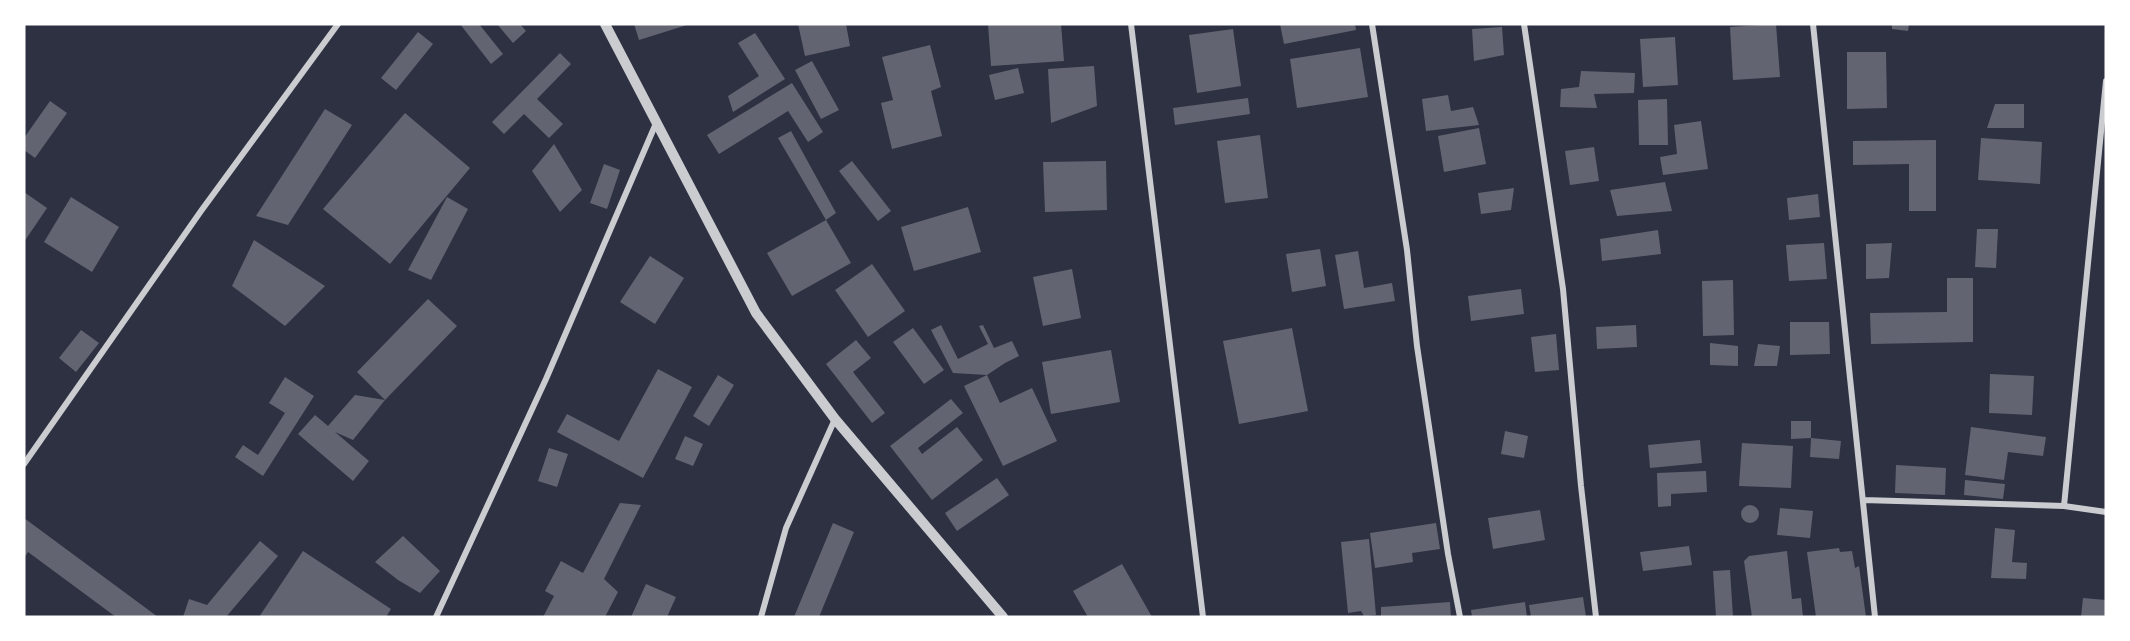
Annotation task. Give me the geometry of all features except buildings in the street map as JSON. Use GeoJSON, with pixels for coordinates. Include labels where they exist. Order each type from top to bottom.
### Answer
{"type":"FeatureCollection","features":[{"type":"Feature","properties":{"kind":"street"},"geometry":{"type":"LineString","coordinates":[[24,464],[201,211],[338,24]]}},
{"type":"Feature","properties":{"kind":"street"},"geometry":{"type":"LineString","coordinates":[[605,24],[756,313],[835,419],[1003,617]]}},
{"type":"Feature","properties":{"kind":"street"},"geometry":{"type":"LineString","coordinates":[[1131,24],[1203,617]]}},
{"type":"Feature","properties":{"kind":"street"},"geometry":{"type":"LineString","coordinates":[[1372,24],[1407,250],[1418,346],[1448,554],[1460,617]]}},
{"type":"Feature","properties":{"kind":"street"},"geometry":{"type":"LineString","coordinates":[[1524,24],[1563,288],[1581,486],[1596,617]]}},
{"type":"Feature","properties":{"kind":"street"},"geometry":{"type":"LineString","coordinates":[[1813,24],[1875,617]]}},
{"type":"Feature","properties":{"kind":"street"},"geometry":{"type":"LineString","coordinates":[[2064,506],[2106,81]]}},
{"type":"Feature","properties":{"kind":"street"},"geometry":{"type":"LineString","coordinates":[[436,617],[546,379],[657,120]]}},
{"type":"Feature","properties":{"kind":"street"},"geometry":{"type":"LineString","coordinates":[[761,617],[786,528],[835,419]]}},
{"type":"Feature","properties":{"kind":"street"},"geometry":{"type":"LineString","coordinates":[[1863,500],[2064,506],[2106,512]]}}]}
